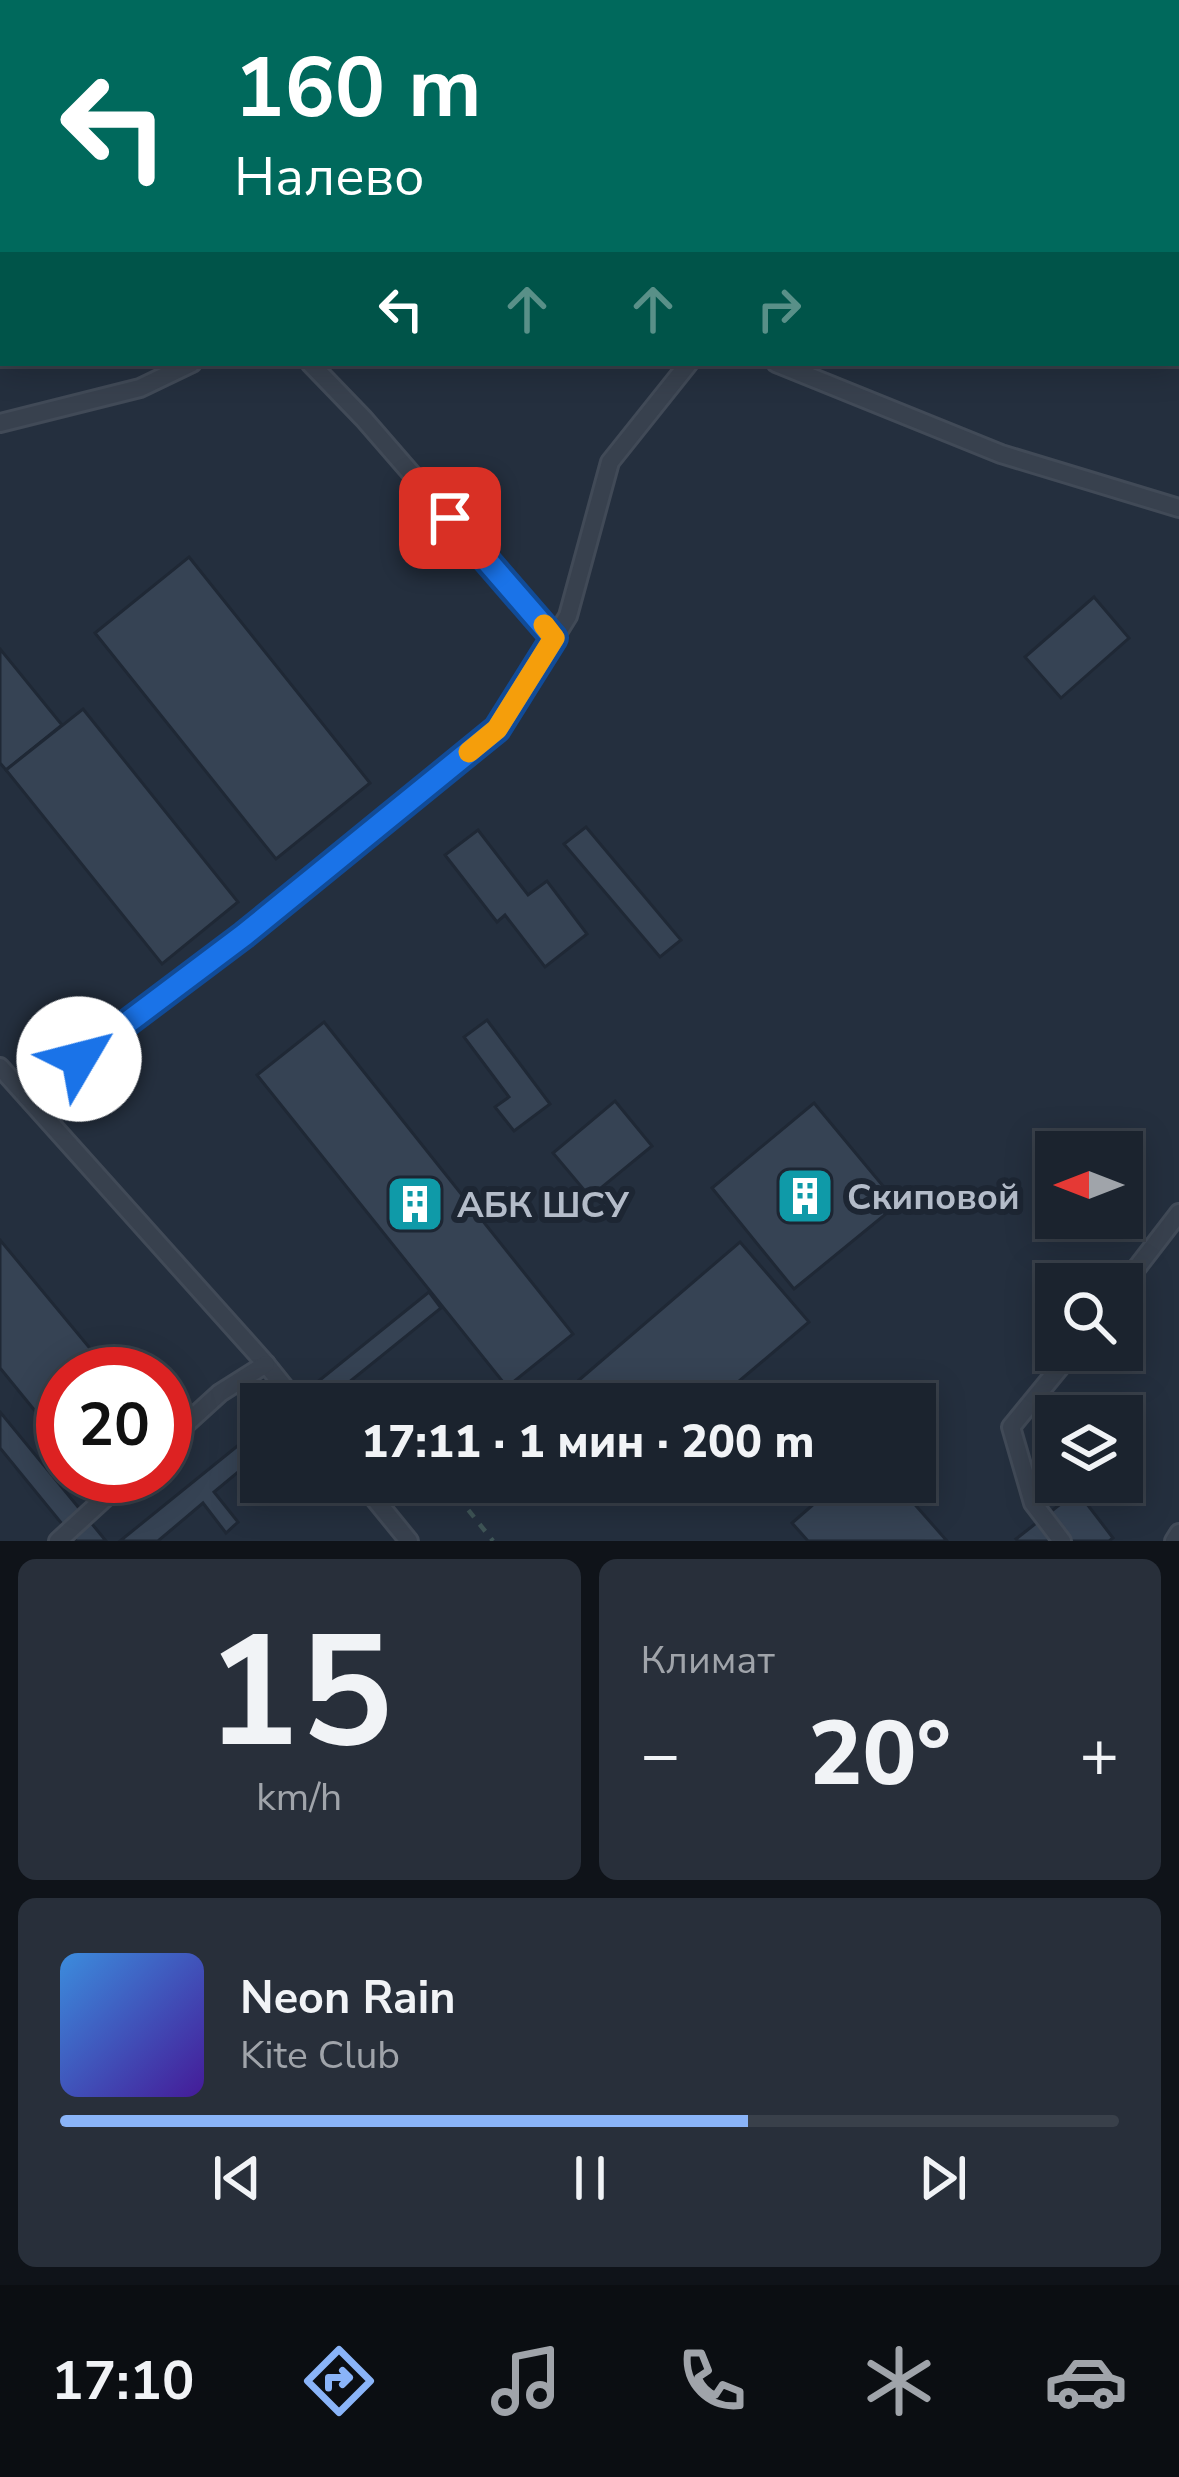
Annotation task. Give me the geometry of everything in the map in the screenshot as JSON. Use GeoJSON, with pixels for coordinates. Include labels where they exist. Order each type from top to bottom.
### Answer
{"type":"FeatureCollection","features":[{"type":"Feature","properties":{"kind":"lane"},"geometry":{"type":"LineString","coordinates":[[0,423],[140,388],[186,366]]}},
{"type":"Feature","properties":{"kind":"lane"},"geometry":{"type":"LineString","coordinates":[[313,366],[554,638]]}},
{"type":"Feature","properties":{"kind":"lane"},"geometry":{"type":"LineString","coordinates":[[27,1097],[244,935],[497,729],[568,616],[610,461],[687,366]]}},
{"type":"Feature","properties":{"kind":"lane"},"geometry":{"type":"LineString","coordinates":[[783,366],[1001,454],[1179,508]]}},
{"type":"Feature","properties":{"kind":"lane"},"geometry":{"type":"LineString","coordinates":[[0,1067],[281,1383]]}},
{"type":"Feature","properties":{"kind":"lane"},"geometry":{"type":"LineString","coordinates":[[1140,1263],[1179,1213]]}},
{"type":"Feature","properties":{"kind":"lane"},"geometry":{"type":"LineString","coordinates":[[192,1418],[220,1393],[266,1364]]}},
{"type":"Feature","properties":{"kind":"lane"},"geometry":{"type":"LineString","coordinates":[[1057,1371],[1011,1427],[1033,1504],[1062,1541]]}},
{"type":"Feature","properties":{"kind":"lane"},"geometry":{"type":"LineString","coordinates":[[58,1541],[100,1503]]}},
{"type":"Feature","properties":{"kind":"lane"},"geometry":{"type":"LineString","coordinates":[[378,1503],[409,1541]]}},
{"type":"Feature","properties":{"kind":"lane"},"geometry":{"type":"LineString","coordinates":[[1174,1541],[1179,1533]]}},
{"type":"Feature","properties":{"kind":"path"},"geometry":{"type":"LineString","coordinates":[[463,1503],[493,1541]]}},
{"type":"Feature","properties":{"kind":"building"},"geometry":{"type":"Polygon","coordinates":[[[189,557],[370,783],[276,859],[95,633],[189,557]]]}},
{"type":"Feature","properties":{"kind":"building"},"geometry":{"type":"Polygon","coordinates":[[[1094,597],[1129,638],[1061,698],[1025,657],[1094,597]]]}},
{"type":"Feature","properties":{"kind":"building"},"geometry":{"type":"Polygon","coordinates":[[[0,649],[62,725],[6,770],[0,763],[0,649]]]}},
{"type":"Feature","properties":{"kind":"building"},"geometry":{"type":"Polygon","coordinates":[[[83,709],[238,902],[162,964],[6,770],[83,709]]]}},
{"type":"Feature","properties":{"kind":"building"},"geometry":{"type":"Polygon","coordinates":[[[586,827],[681,940],[660,957],[564,844],[586,827]]]}},
{"type":"Feature","properties":{"kind":"building"},"geometry":{"type":"Polygon","coordinates":[[[478,830],[528,895],[547,881],[587,934],[545,967],[505,915],[497,922],[445,855],[478,830]]]}},
{"type":"Feature","properties":{"kind":"building"},"geometry":{"type":"Polygon","coordinates":[[[487,1020],[550,1104],[514,1131],[495,1107],[509,1097],[464,1037],[487,1020]]]}},
{"type":"Feature","properties":{"kind":"building","name":"АБК ШСУ"},"geometry":{"type":"Polygon","coordinates":[[[324,1022],[573,1334],[512,1383],[504,1383],[257,1075],[324,1022]]]}},
{"type":"Feature","properties":{"kind":"building"},"geometry":{"type":"Polygon","coordinates":[[[615,1101],[652,1146],[590,1197],[553,1153],[615,1101]]]}},
{"type":"Feature","properties":{"kind":"building","name":"Скиповой"},"geometry":{"type":"Polygon","coordinates":[[[814,1103],[898,1204],[794,1289],[712,1188],[814,1103]]]}},
{"type":"Feature","properties":{"kind":"building"},"geometry":{"type":"Polygon","coordinates":[[[0,1240],[89,1347],[36,1347],[36,1412],[0,1368],[0,1240]]]}},
{"type":"Feature","properties":{"kind":"building"},"geometry":{"type":"Polygon","coordinates":[[[740,1242],[809,1322],[737,1383],[579,1380],[740,1242]]]}},
{"type":"Feature","properties":{"kind":"building"},"geometry":{"type":"Polygon","coordinates":[[[429,1292],[441,1308],[348,1383],[316,1383],[429,1292]]]}},
{"type":"Feature","properties":{"kind":"building"},"geometry":{"type":"Polygon","coordinates":[[[0,1412],[36,1456],[36,1492],[0,1448],[0,1412]]]}},
{"type":"Feature","properties":{"kind":"building"},"geometry":{"type":"Polygon","coordinates":[[[240,1444],[240,1470],[214,1492],[238,1522],[226,1533],[203,1503],[158,1541],[120,1541],[167,1503],[192,1503],[192,1483],[240,1444]]]}},
{"type":"Feature","properties":{"kind":"building"},"geometry":{"type":"Polygon","coordinates":[[[45,1503],[75,1503],[106,1541],[76,1541],[45,1503]]]}},
{"type":"Feature","properties":{"kind":"building"},"geometry":{"type":"Polygon","coordinates":[[[815,1503],[914,1503],[947,1541],[808,1541],[792,1523],[815,1503]]]}},
{"type":"Feature","properties":{"kind":"building"},"geometry":{"type":"Polygon","coordinates":[[[1062,1503],[1086,1503],[1113,1538],[1109,1541],[1016,1539],[1062,1503]]]}},
{"type":"Feature","properties":{"kind":"slow traffic"},"geometry":{"type":"LineString","coordinates":[[469,752],[497,729],[554,638],[544,625]]}},
{"type":"Feature","properties":{"kind":"place","name":"Скиповой"},"geometry":{"type":"Point","coordinates":[805,1196]}},
{"type":"Feature","properties":{"kind":"place","name":"АБК ШСУ"},"geometry":{"type":"Point","coordinates":[415,1204]}},
{"type":"Feature","properties":{"kind":"route"},"geometry":{"type":"LineString","coordinates":[[79,1059],[244,935],[497,729],[554,638],[450,518]]}}]}
